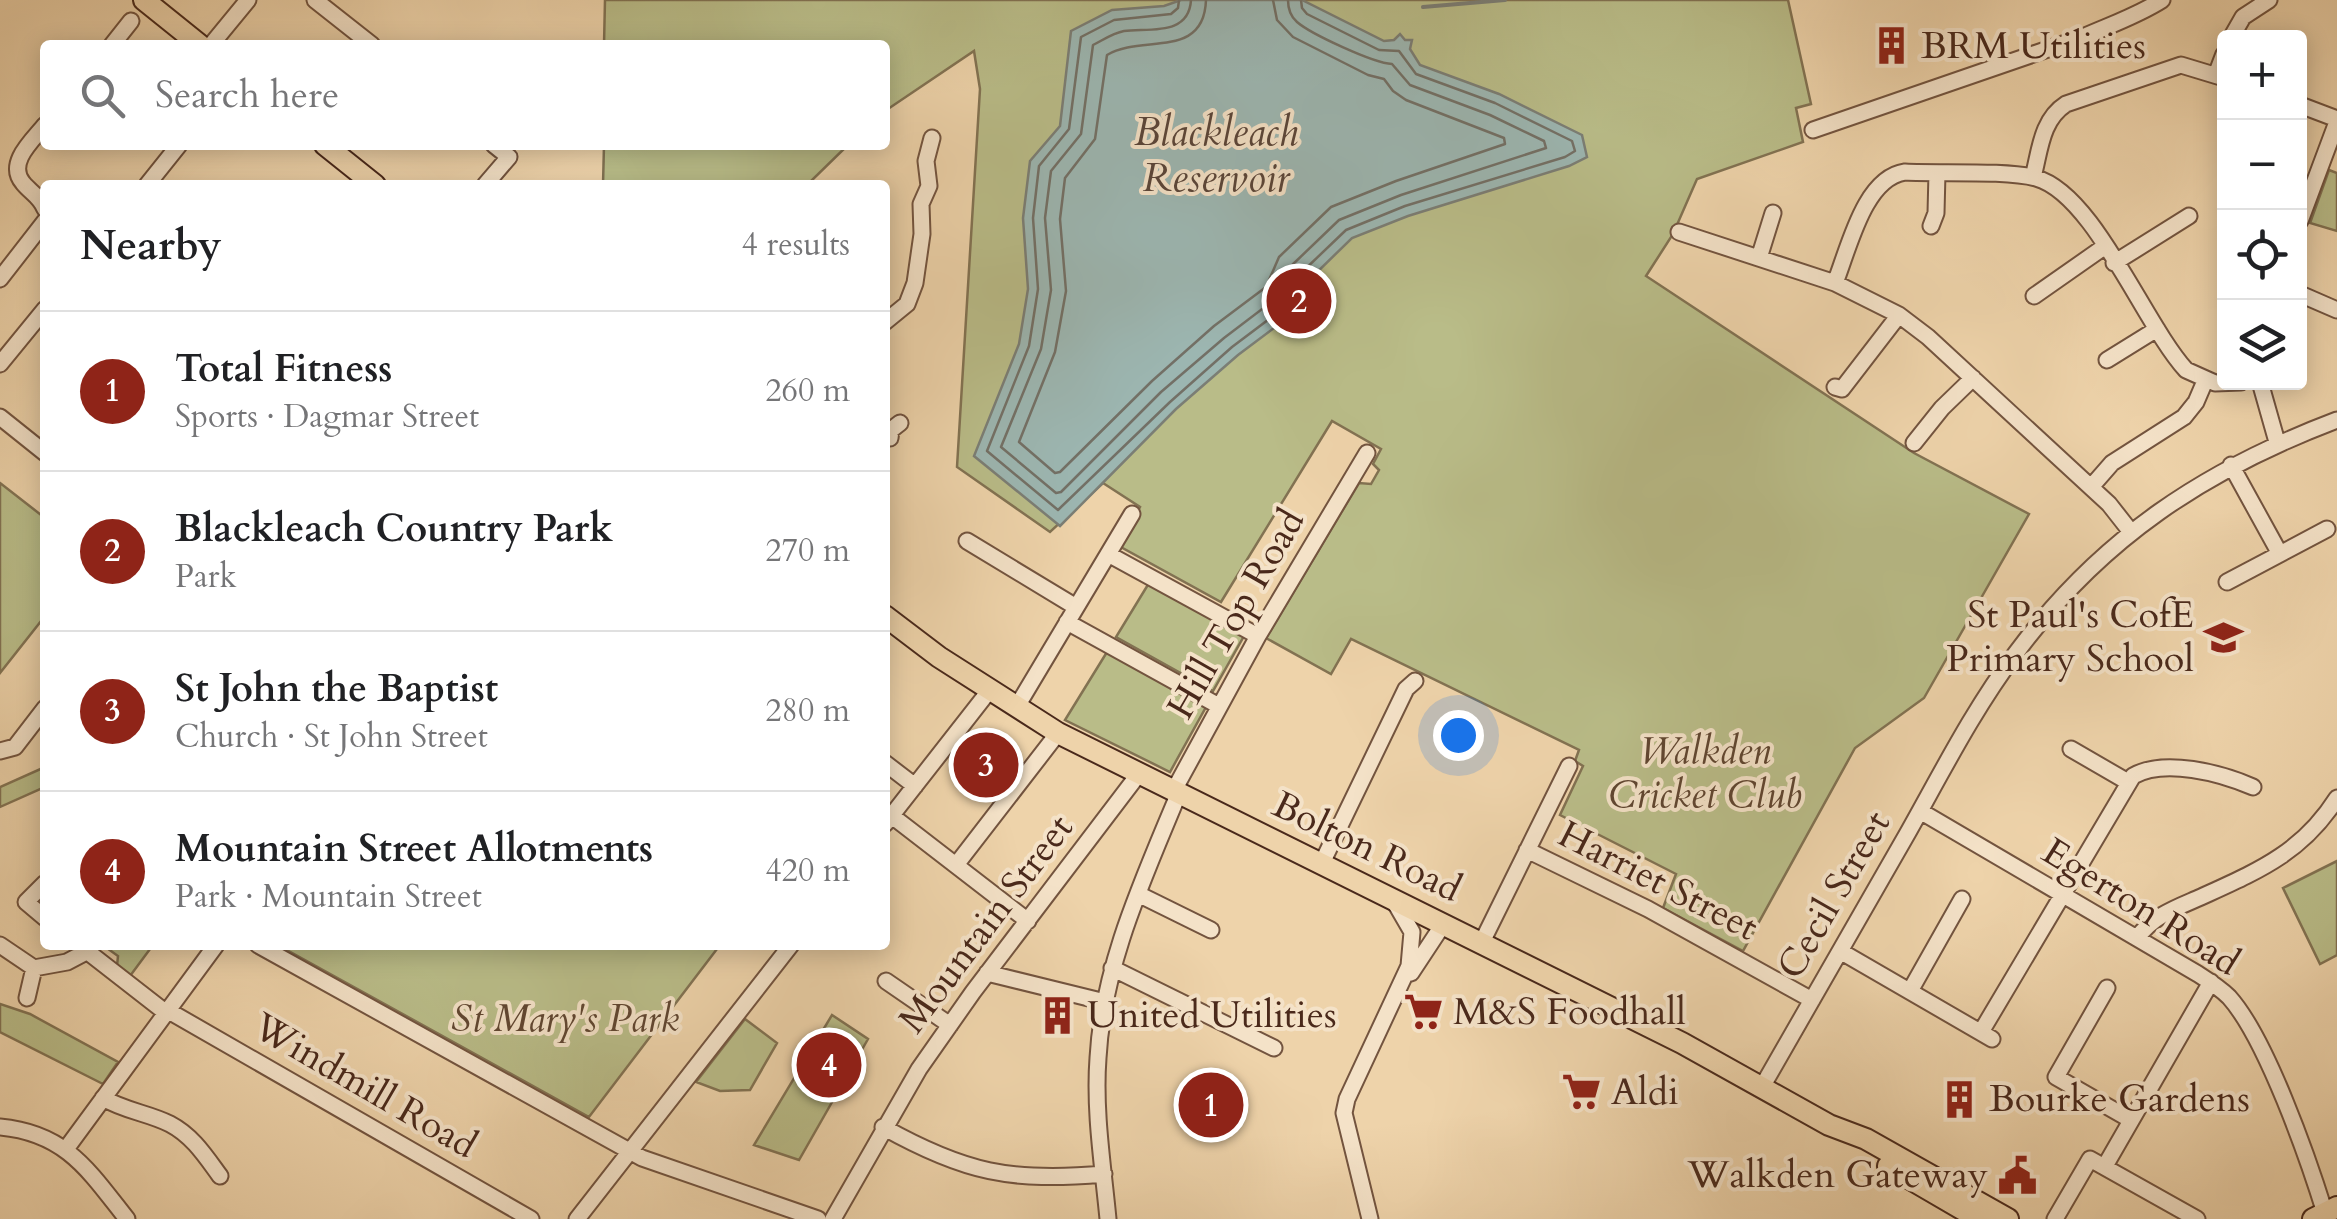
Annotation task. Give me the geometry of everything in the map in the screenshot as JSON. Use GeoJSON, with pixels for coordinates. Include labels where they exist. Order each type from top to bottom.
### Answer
{"type":"FeatureCollection","features":[{"type":"Feature","properties":{"kind":"main road"},"geometry":{"type":"LineString","coordinates":[[144,0],[194,40]]}},
{"type":"Feature","properties":{"kind":"main road"},"geometry":{"type":"LineString","coordinates":[[331,150],[366,180]]}},
{"type":"Feature","properties":{"kind":"main road","name":"Bolton Road"},"geometry":{"type":"LineString","coordinates":[[890,620],[989,691],[1058,734],[1482,942],[1830,1125],[1866,1138],[2008,1219]]}},
{"type":"Feature","properties":{"kind":"main road","name":"Bolton Road"},"geometry":{"type":"LineString","coordinates":[[1830,1125],[1857,1148],[1979,1219]]}},
{"type":"Feature","properties":{"kind":"street"},"geometry":{"type":"LineString","coordinates":[[215,40],[248,0]]}},
{"type":"Feature","properties":{"kind":"street"},"geometry":{"type":"LineString","coordinates":[[315,0],[366,40]]}},
{"type":"Feature","properties":{"kind":"street"},"geometry":{"type":"LineString","coordinates":[[1813,130],[2084,37],[2162,0]]}},
{"type":"Feature","properties":{"kind":"street"},"geometry":{"type":"LineString","coordinates":[[2234,30],[2238,22],[2265,7]]}},
{"type":"Feature","properties":{"kind":"street"},"geometry":{"type":"LineString","coordinates":[[116,40],[131,21]]}},
{"type":"Feature","properties":{"kind":"street"},"geometry":{"type":"LineString","coordinates":[[2033,177],[2045,128],[2055,112],[2066,104],[2181,65],[2217,75]]}},
{"type":"Feature","properties":{"kind":"street"},"geometry":{"type":"LineString","coordinates":[[2307,109],[2337,120],[2307,189]]}},
{"type":"Feature","properties":{"kind":"street"},"geometry":{"type":"LineString","coordinates":[[40,131],[22,154],[18,166],[20,179],[40,198]]}},
{"type":"Feature","properties":{"kind":"street"},"geometry":{"type":"LineString","coordinates":[[890,318],[906,304],[916,283],[921,204],[928,186],[918,160],[932,138]]}},
{"type":"Feature","properties":{"kind":"street"},"geometry":{"type":"LineString","coordinates":[[157,180],[171,150]]}},
{"type":"Feature","properties":{"kind":"street"},"geometry":{"type":"LineString","coordinates":[[489,180],[509,157],[500,150]]}},
{"type":"Feature","properties":{"kind":"street"},"geometry":{"type":"LineString","coordinates":[[1835,283],[1869,198],[1881,181],[1896,174],[2033,177],[2075,203],[2186,370],[2217,381]]}},
{"type":"Feature","properties":{"kind":"street"},"geometry":{"type":"LineString","coordinates":[[1930,226],[1936,213],[1937,174]]}},
{"type":"Feature","properties":{"kind":"street"},"geometry":{"type":"LineString","coordinates":[[1758,258],[1774,213]]}},
{"type":"Feature","properties":{"kind":"street"},"geometry":{"type":"LineString","coordinates":[[2114,263],[2190,216]]}},
{"type":"Feature","properties":{"kind":"street"},"geometry":{"type":"LineString","coordinates":[[1696,219],[1684,233],[1835,283],[1920,329],[2091,487],[2131,532]]}},
{"type":"Feature","properties":{"kind":"street"},"geometry":{"type":"LineString","coordinates":[[0,279],[40,227]]}},
{"type":"Feature","properties":{"kind":"street"},"geometry":{"type":"LineString","coordinates":[[2034,296],[2104,247]]}},
{"type":"Feature","properties":{"kind":"street"},"geometry":{"type":"LineString","coordinates":[[2307,297],[2337,310]]}},
{"type":"Feature","properties":{"kind":"street"},"geometry":{"type":"LineString","coordinates":[[1835,387],[1842,389],[1898,315]]}},
{"type":"Feature","properties":{"kind":"street"},"geometry":{"type":"LineString","coordinates":[[0,364],[40,316]]}},
{"type":"Feature","properties":{"kind":"street"},"geometry":{"type":"LineString","coordinates":[[2107,360],[2157,329]]}},
{"type":"Feature","properties":{"kind":"street"},"geometry":{"type":"LineString","coordinates":[[1914,442],[1974,378]]}},
{"type":"Feature","properties":{"kind":"street"},"geometry":{"type":"LineString","coordinates":[[2091,487],[2112,464],[2184,417],[2206,380]]}},
{"type":"Feature","properties":{"kind":"street"},"geometry":{"type":"LineString","coordinates":[[2262,390],[2277,442]]}},
{"type":"Feature","properties":{"kind":"street"},"geometry":{"type":"LineString","coordinates":[[0,417],[40,448]]}},
{"type":"Feature","properties":{"kind":"street","name":"Cecil Street"},"geometry":{"type":"LineString","coordinates":[[1762,1087],[1963,735],[2030,635],[2083,575],[2131,532],[2231,465],[2277,442],[2337,420]]}},
{"type":"Feature","properties":{"kind":"street","name":"Hill Top Road"},"geometry":{"type":"LineString","coordinates":[[1108,1219],[1097,1078],[1112,968],[1175,794],[1258,636],[1362,473],[1367,454]]}},
{"type":"Feature","properties":{"kind":"street"},"geometry":{"type":"LineString","coordinates":[[2231,465],[2280,554]]}},
{"type":"Feature","properties":{"kind":"street"},"geometry":{"type":"LineString","coordinates":[[1016,708],[1132,514]]}},
{"type":"Feature","properties":{"kind":"street"},"geometry":{"type":"LineString","coordinates":[[2227,582],[2327,529]]}},
{"type":"Feature","properties":{"kind":"street"},"geometry":{"type":"LineString","coordinates":[[967,541],[986,559],[1076,606]]}},
{"type":"Feature","properties":{"kind":"street"},"geometry":{"type":"LineString","coordinates":[[1108,554],[1258,636]]}},
{"type":"Feature","properties":{"kind":"street"},"geometry":{"type":"LineString","coordinates":[[1067,622],[1219,706]]}},
{"type":"Feature","properties":{"kind":"street"},"geometry":{"type":"LineString","coordinates":[[1322,865],[1406,689],[1415,681]]}},
{"type":"Feature","properties":{"kind":"street"},"geometry":{"type":"LineString","coordinates":[[890,817],[989,691]]}},
{"type":"Feature","properties":{"kind":"street"},"geometry":{"type":"LineString","coordinates":[[0,751],[15,747],[40,714]]}},
{"type":"Feature","properties":{"kind":"street"},"geometry":{"type":"LineString","coordinates":[[956,865],[1058,734]]}},
{"type":"Feature","properties":{"kind":"street"},"geometry":{"type":"LineString","coordinates":[[2075,757],[2128,782]]}},
{"type":"Feature","properties":{"kind":"street"},"geometry":{"type":"LineString","coordinates":[[1482,942],[1569,766]]}},
{"type":"Feature","properties":{"kind":"street"},"geometry":{"type":"LineString","coordinates":[[890,767],[915,786]]}},
{"type":"Feature","properties":{"kind":"street"},"geometry":{"type":"LineString","coordinates":[[1840,950],[1987,1036],[2061,894],[2128,782],[2152,767],[2253,786]]}},
{"type":"Feature","properties":{"kind":"street","name":"Mountain Street"},"geometry":{"type":"LineString","coordinates":[[833,1219],[883,1126],[950,1025],[1138,775]]}},
{"type":"Feature","properties":{"kind":"street"},"geometry":{"type":"LineString","coordinates":[[2137,938],[2158,916],[2274,862],[2316,829],[2337,798]]}},
{"type":"Feature","properties":{"kind":"street","name":"Egerton Road"},"geometry":{"type":"LineString","coordinates":[[1920,811],[2211,982],[2239,1010],[2264,1058],[2325,1213]]}},
{"type":"Feature","properties":{"kind":"street"},"geometry":{"type":"LineString","coordinates":[[890,821],[1028,920]]}},
{"type":"Feature","properties":{"kind":"street","name":"Harriet Street"},"geometry":{"type":"LineString","coordinates":[[1527,850],[1648,909],[1812,1000]]}},
{"type":"Feature","properties":{"kind":"street"},"geometry":{"type":"LineString","coordinates":[[40,888],[26,902],[40,914]]}},
{"type":"Feature","properties":{"kind":"street"},"geometry":{"type":"LineString","coordinates":[[1138,894],[1204,922]]}},
{"type":"Feature","properties":{"kind":"street"},"geometry":{"type":"LineString","coordinates":[[1392,898],[1412,932],[1409,966]]}},
{"type":"Feature","properties":{"kind":"street"},"geometry":{"type":"LineString","coordinates":[[1910,991],[1962,899]]}},
{"type":"Feature","properties":{"kind":"street"},"geometry":{"type":"LineString","coordinates":[[1398,994],[1409,966],[1439,921]]}},
{"type":"Feature","properties":{"kind":"street"},"geometry":{"type":"LineString","coordinates":[[1370,1219],[1344,1114],[1347,1098],[1439,921]]}},
{"type":"Feature","properties":{"kind":"street"},"geometry":{"type":"LineString","coordinates":[[0,945],[34,968],[68,962],[80,950]]}},
{"type":"Feature","properties":{"kind":"street","name":"Windmill Road"},"geometry":{"type":"LineString","coordinates":[[85,950],[166,1011],[531,1219]]}},
{"type":"Feature","properties":{"kind":"street"},"geometry":{"type":"LineString","coordinates":[[66,1148],[212,950]]}},
{"type":"Feature","properties":{"kind":"street"},"geometry":{"type":"LineString","coordinates":[[267,950],[653,1163],[818,1219]]}},
{"type":"Feature","properties":{"kind":"street"},"geometry":{"type":"LineString","coordinates":[[577,1219],[787,950]]}},
{"type":"Feature","properties":{"kind":"street"},"geometry":{"type":"LineString","coordinates":[[27,998],[34,968]]}},
{"type":"Feature","properties":{"kind":"street"},"geometry":{"type":"LineString","coordinates":[[1112,968],[1269,1039]]}},
{"type":"Feature","properties":{"kind":"street"},"geometry":{"type":"LineString","coordinates":[[986,974],[1105,1002]]}},
{"type":"Feature","properties":{"kind":"street"},"geometry":{"type":"LineString","coordinates":[[886,981],[950,1025]]}},
{"type":"Feature","properties":{"kind":"street"},"geometry":{"type":"LineString","coordinates":[[2055,1219],[2131,1120],[2211,982]]}},
{"type":"Feature","properties":{"kind":"street"},"geometry":{"type":"LineString","coordinates":[[2107,988],[2056,1077],[2131,1120]]}},
{"type":"Feature","properties":{"kind":"street"},"geometry":{"type":"LineString","coordinates":[[103,1098],[128,1112],[181,1130],[212,1157],[220,1176]]}},
{"type":"Feature","properties":{"kind":"street"},"geometry":{"type":"LineString","coordinates":[[883,1126],[924,1150],[979,1170],[1036,1178],[1104,1174]]}},
{"type":"Feature","properties":{"kind":"street"},"geometry":{"type":"LineString","coordinates":[[0,1127],[43,1136],[66,1148],[127,1219]]}},
{"type":"Feature","properties":{"kind":"street"},"geometry":{"type":"LineString","coordinates":[[2098,1162],[2197,1219]]}},
{"type":"Feature","properties":{"kind":"green space","name":"Walkden Cricket Club"},"geometry":{"type":"Polygon","coordinates":[[[605,0],[1788,0],[1811,104],[1796,108],[1803,142],[1697,179],[1673,234],[1646,276],[1914,453],[2029,514],[1924,698],[1855,748],[1743,951],[1663,908],[1676,874],[1560,815],[1583,766],[1575,761],[1579,750],[1351,639],[1331,674],[1266,638],[1359,483],[1371,484],[1379,470],[1373,464],[1381,449],[1332,421],[1221,602],[1119,546],[1140,507],[1103,483],[1050,532],[957,467],[980,89],[974,51],[890,108],[890,40],[604,40],[605,0]]]}},
{"type":"Feature","properties":{"kind":"green space"},"geometry":{"type":"Polygon","coordinates":[[[604,150],[843,150],[812,180],[603,180],[604,150]]]}},
{"type":"Feature","properties":{"kind":"green space"},"geometry":{"type":"Polygon","coordinates":[[[2329,170],[2337,173],[2337,231],[2310,223],[2329,170]]]}},
{"type":"Feature","properties":{"kind":"green space"},"geometry":{"type":"Polygon","coordinates":[[[0,483],[40,514],[40,622],[0,673],[0,483]]]}},
{"type":"Feature","properties":{"kind":"green space"},"geometry":{"type":"Polygon","coordinates":[[[1149,583],[1244,636],[1213,691],[1116,637],[1149,583]]]}},
{"type":"Feature","properties":{"kind":"green space"},"geometry":{"type":"Polygon","coordinates":[[[1107,652],[1206,707],[1170,772],[1065,720],[1107,652]]]}},
{"type":"Feature","properties":{"kind":"green space"},"geometry":{"type":"Polygon","coordinates":[[[40,769],[40,789],[0,807],[0,787],[40,769]]]}},
{"type":"Feature","properties":{"kind":"green space"},"geometry":{"type":"Polygon","coordinates":[[[2337,861],[2337,955],[2320,964],[2283,888],[2337,861]]]}},
{"type":"Feature","properties":{"kind":"green space"},"geometry":{"type":"Polygon","coordinates":[[[110,950],[149,950],[130,976],[117,966],[118,956],[110,950]]]}},
{"type":"Feature","properties":{"kind":"green space","name":"St Mary's Park"},"geometry":{"type":"Polygon","coordinates":[[[287,950],[716,950],[589,1117],[287,950]]]}},
{"type":"Feature","properties":{"kind":"green space"},"geometry":{"type":"Polygon","coordinates":[[[0,1004],[30,1014],[118,1062],[103,1084],[0,1032],[0,1004]]]}},
{"type":"Feature","properties":{"kind":"green space"},"geometry":{"type":"Polygon","coordinates":[[[832,1015],[868,1039],[799,1160],[754,1145],[832,1015]]]}},
{"type":"Feature","properties":{"kind":"green space"},"geometry":{"type":"Polygon","coordinates":[[[745,1019],[777,1043],[750,1090],[720,1091],[696,1082],[745,1019]]]}},
{"type":"Feature","properties":{"kind":"water","name":"Blackleach Reservoir"},"geometry":{"type":"Polygon","coordinates":[[[1181,0],[1302,0],[1384,41],[1394,40],[1400,34],[1405,40],[1412,40],[1410,49],[1420,65],[1499,94],[1582,135],[1587,157],[1352,238],[1308,281],[1298,310],[1176,409],[1060,526],[974,456],[1019,344],[1028,289],[1023,218],[1030,161],[1060,126],[1071,31],[1112,10],[1164,6],[1181,0]]]}},
{"type":"Feature","properties":{"kind":"waterway"},"geometry":{"type":"LineString","coordinates":[[1423,7],[1505,0]]}},
{"type":"Feature","properties":{"kind":"place","name":"BRM Utilities"},"geometry":{"type":"Point","coordinates":[1891,46]}},
{"type":"Feature","properties":{"kind":"place","name":"Blackleach Country Park"},"geometry":{"type":"Point","coordinates":[1299,301]}},
{"type":"Feature","properties":{"kind":"place","name":"St Paul's CofE Primary School"},"geometry":{"type":"Point","coordinates":[2224,637]}},
{"type":"Feature","properties":{"kind":"place","name":"St John the Baptist"},"geometry":{"type":"Point","coordinates":[986,765]}},
{"type":"Feature","properties":{"kind":"place","name":"M&S Foodhall"},"geometry":{"type":"Point","coordinates":[1423,1012]}},
{"type":"Feature","properties":{"kind":"place","name":"United Utilities"},"geometry":{"type":"Point","coordinates":[1057,1015]}},
{"type":"Feature","properties":{"kind":"place","name":"Mountain Street Allotments"},"geometry":{"type":"Point","coordinates":[829,1065]}},
{"type":"Feature","properties":{"kind":"place","name":"Aldi"},"geometry":{"type":"Point","coordinates":[1581,1092]}},
{"type":"Feature","properties":{"kind":"place","name":"Bourke Gardens"},"geometry":{"type":"Point","coordinates":[1959,1099]}},
{"type":"Feature","properties":{"kind":"place","name":"Total Fitness"},"geometry":{"type":"Point","coordinates":[1211,1105]}},
{"type":"Feature","properties":{"kind":"place","name":"Walkden Gateway"},"geometry":{"type":"Point","coordinates":[2018,1175]}}]}
